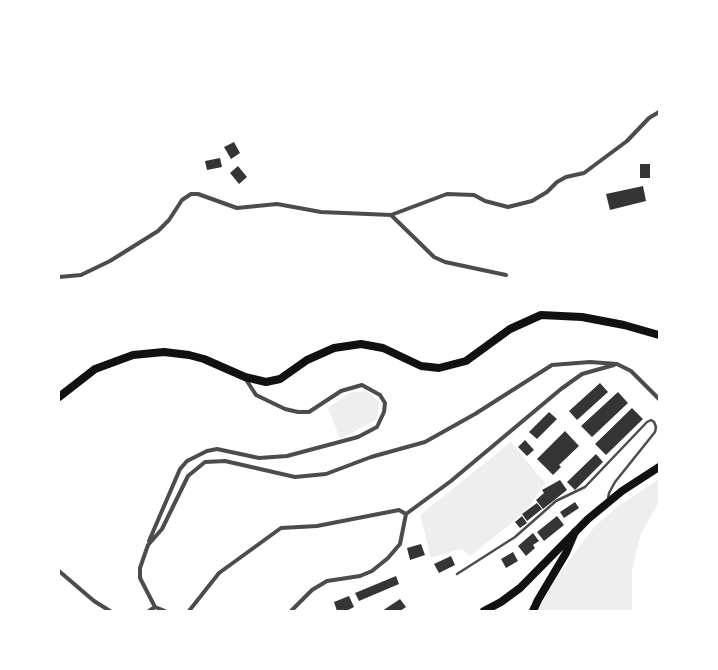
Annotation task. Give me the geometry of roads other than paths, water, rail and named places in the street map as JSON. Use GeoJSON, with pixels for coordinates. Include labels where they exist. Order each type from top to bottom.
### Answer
{"type":"FeatureCollection","features":[{"type":"Feature","properties":{"kind":"main road"},"geometry":{"type":"LineString","coordinates":[[59,397],[95,369],[133,355],[164,352],[189,355],[204,359],[245,378],[266,382],[280,378],[307,360],[334,348],[361,344],[383,348],[421,366],[439,368],[466,361],[510,329],[541,315],[582,317],[624,325],[659,335]]}},
{"type":"Feature","properties":{"kind":"main road"},"geometry":{"type":"LineString","coordinates":[[484,611],[501,602],[520,588],[575,532],[608,502],[659,467]]}},
{"type":"Feature","properties":{"kind":"main road"},"geometry":{"type":"LineString","coordinates":[[533,611],[566,553],[575,532]]}},
{"type":"Feature","properties":{"kind":"street"},"geometry":{"type":"LineString","coordinates":[[59,277],[81,275],[110,260],[158,231],[169,220],[182,200],[191,194],[198,194],[237,208],[277,204],[321,212],[391,215],[447,194],[474,195],[485,201],[508,207],[532,201],[547,192],[557,182],[566,177],[584,173],[627,141],[648,118],[659,112]]}},
{"type":"Feature","properties":{"kind":"street"},"geometry":{"type":"LineString","coordinates":[[391,215],[434,257],[445,262],[506,275]]}},
{"type":"Feature","properties":{"kind":"street"},"geometry":{"type":"LineString","coordinates":[[148,545],[162,529],[188,476],[205,462],[226,461],[295,477],[326,474],[371,457],[425,442],[475,414],[552,365],[590,362],[617,364],[631,372],[659,399]]}},
{"type":"Feature","properties":{"kind":"street"},"geometry":{"type":"LineString","coordinates":[[291,611],[312,590],[326,582],[360,576],[372,571],[388,558],[400,544],[406,514],[451,481],[560,389],[582,374],[617,364]]}},
{"type":"Feature","properties":{"kind":"street"},"geometry":{"type":"LineString","coordinates":[[165,611],[155,607],[140,578],[140,568],[180,469],[187,461],[207,451],[217,449],[259,458],[287,456],[358,437],[377,427],[384,412],[385,403],[380,395],[362,385],[341,391],[309,412],[298,412],[285,409],[256,395],[245,378]]}},
{"type":"Feature","properties":{"kind":"street"},"geometry":{"type":"LineString","coordinates":[[189,611],[219,573],[281,528],[316,526],[399,510],[406,514]]}},
{"type":"Feature","properties":{"kind":"street"},"geometry":{"type":"LineString","coordinates":[[59,571],[94,601],[110,611]]}},
{"type":"Feature","properties":{"kind":"street"},"geometry":{"type":"LineString","coordinates":[[149,611],[155,607]]}},
{"type":"Feature","properties":{"kind":"lane"},"geometry":{"type":"LineString","coordinates":[[458,574],[515,537],[556,501],[586,487],[647,422],[651,420],[654,422],[656,427],[655,432],[615,482],[609,493],[608,502]]}}]}
